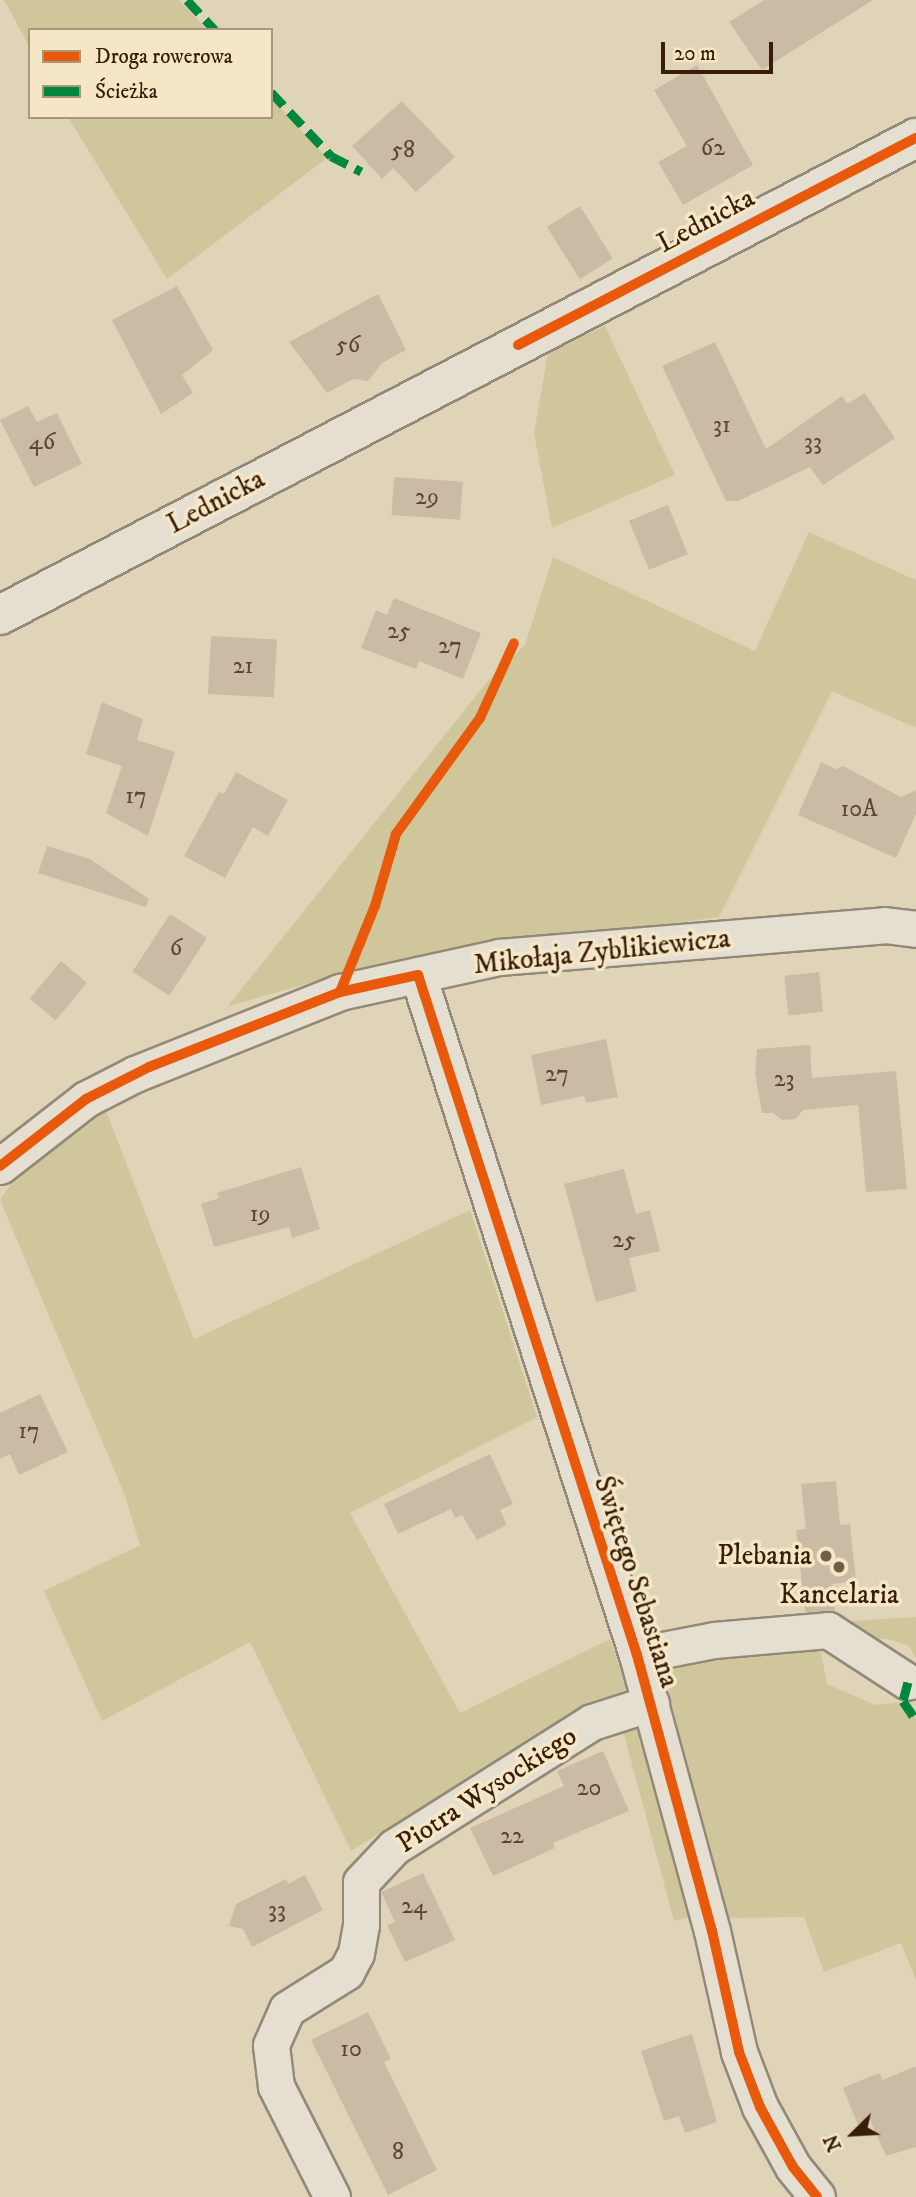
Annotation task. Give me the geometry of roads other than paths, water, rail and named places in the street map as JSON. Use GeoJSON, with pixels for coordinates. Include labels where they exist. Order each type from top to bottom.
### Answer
{"type":"FeatureCollection","features":[{"type":"Feature","properties":{"kind":"main road","name":"Lednicka"},"geometry":{"type":"LineString","coordinates":[[0,615],[916,138]]}},
{"type":"Feature","properties":{"kind":"street","name":"Mikołaja Zyblikiewicza"},"geometry":{"type":"LineString","coordinates":[[0,1166],[86,1099],[149,1067],[340,992],[499,957],[885,925],[916,929]]}},
{"type":"Feature","properties":{"kind":"street","name":"Świętego Sebastiana"},"geometry":{"type":"LineString","coordinates":[[418,975],[638,1655],[740,2052],[760,2107],[793,2166],[817,2197]]}},
{"type":"Feature","properties":{"kind":"street"},"geometry":{"type":"LineString","coordinates":[[638,1655],[714,1640],[828,1630],[908,1682]]}},
{"type":"Feature","properties":{"kind":"street","name":"Piotra Wysockiego"},"geometry":{"type":"LineString","coordinates":[[332,2197],[276,2086],[271,2045],[287,2009],[346,1972],[359,1935],[361,1882],[394,1847],[592,1722],[651,1703]]}},
{"type":"Feature","properties":{"kind":"place","name":"Plebania"},"geometry":{"type":"Point","coordinates":[826,1556]}},
{"type":"Feature","properties":{"kind":"place","name":"Kancelaria"},"geometry":{"type":"Point","coordinates":[839,1567]}}]}
